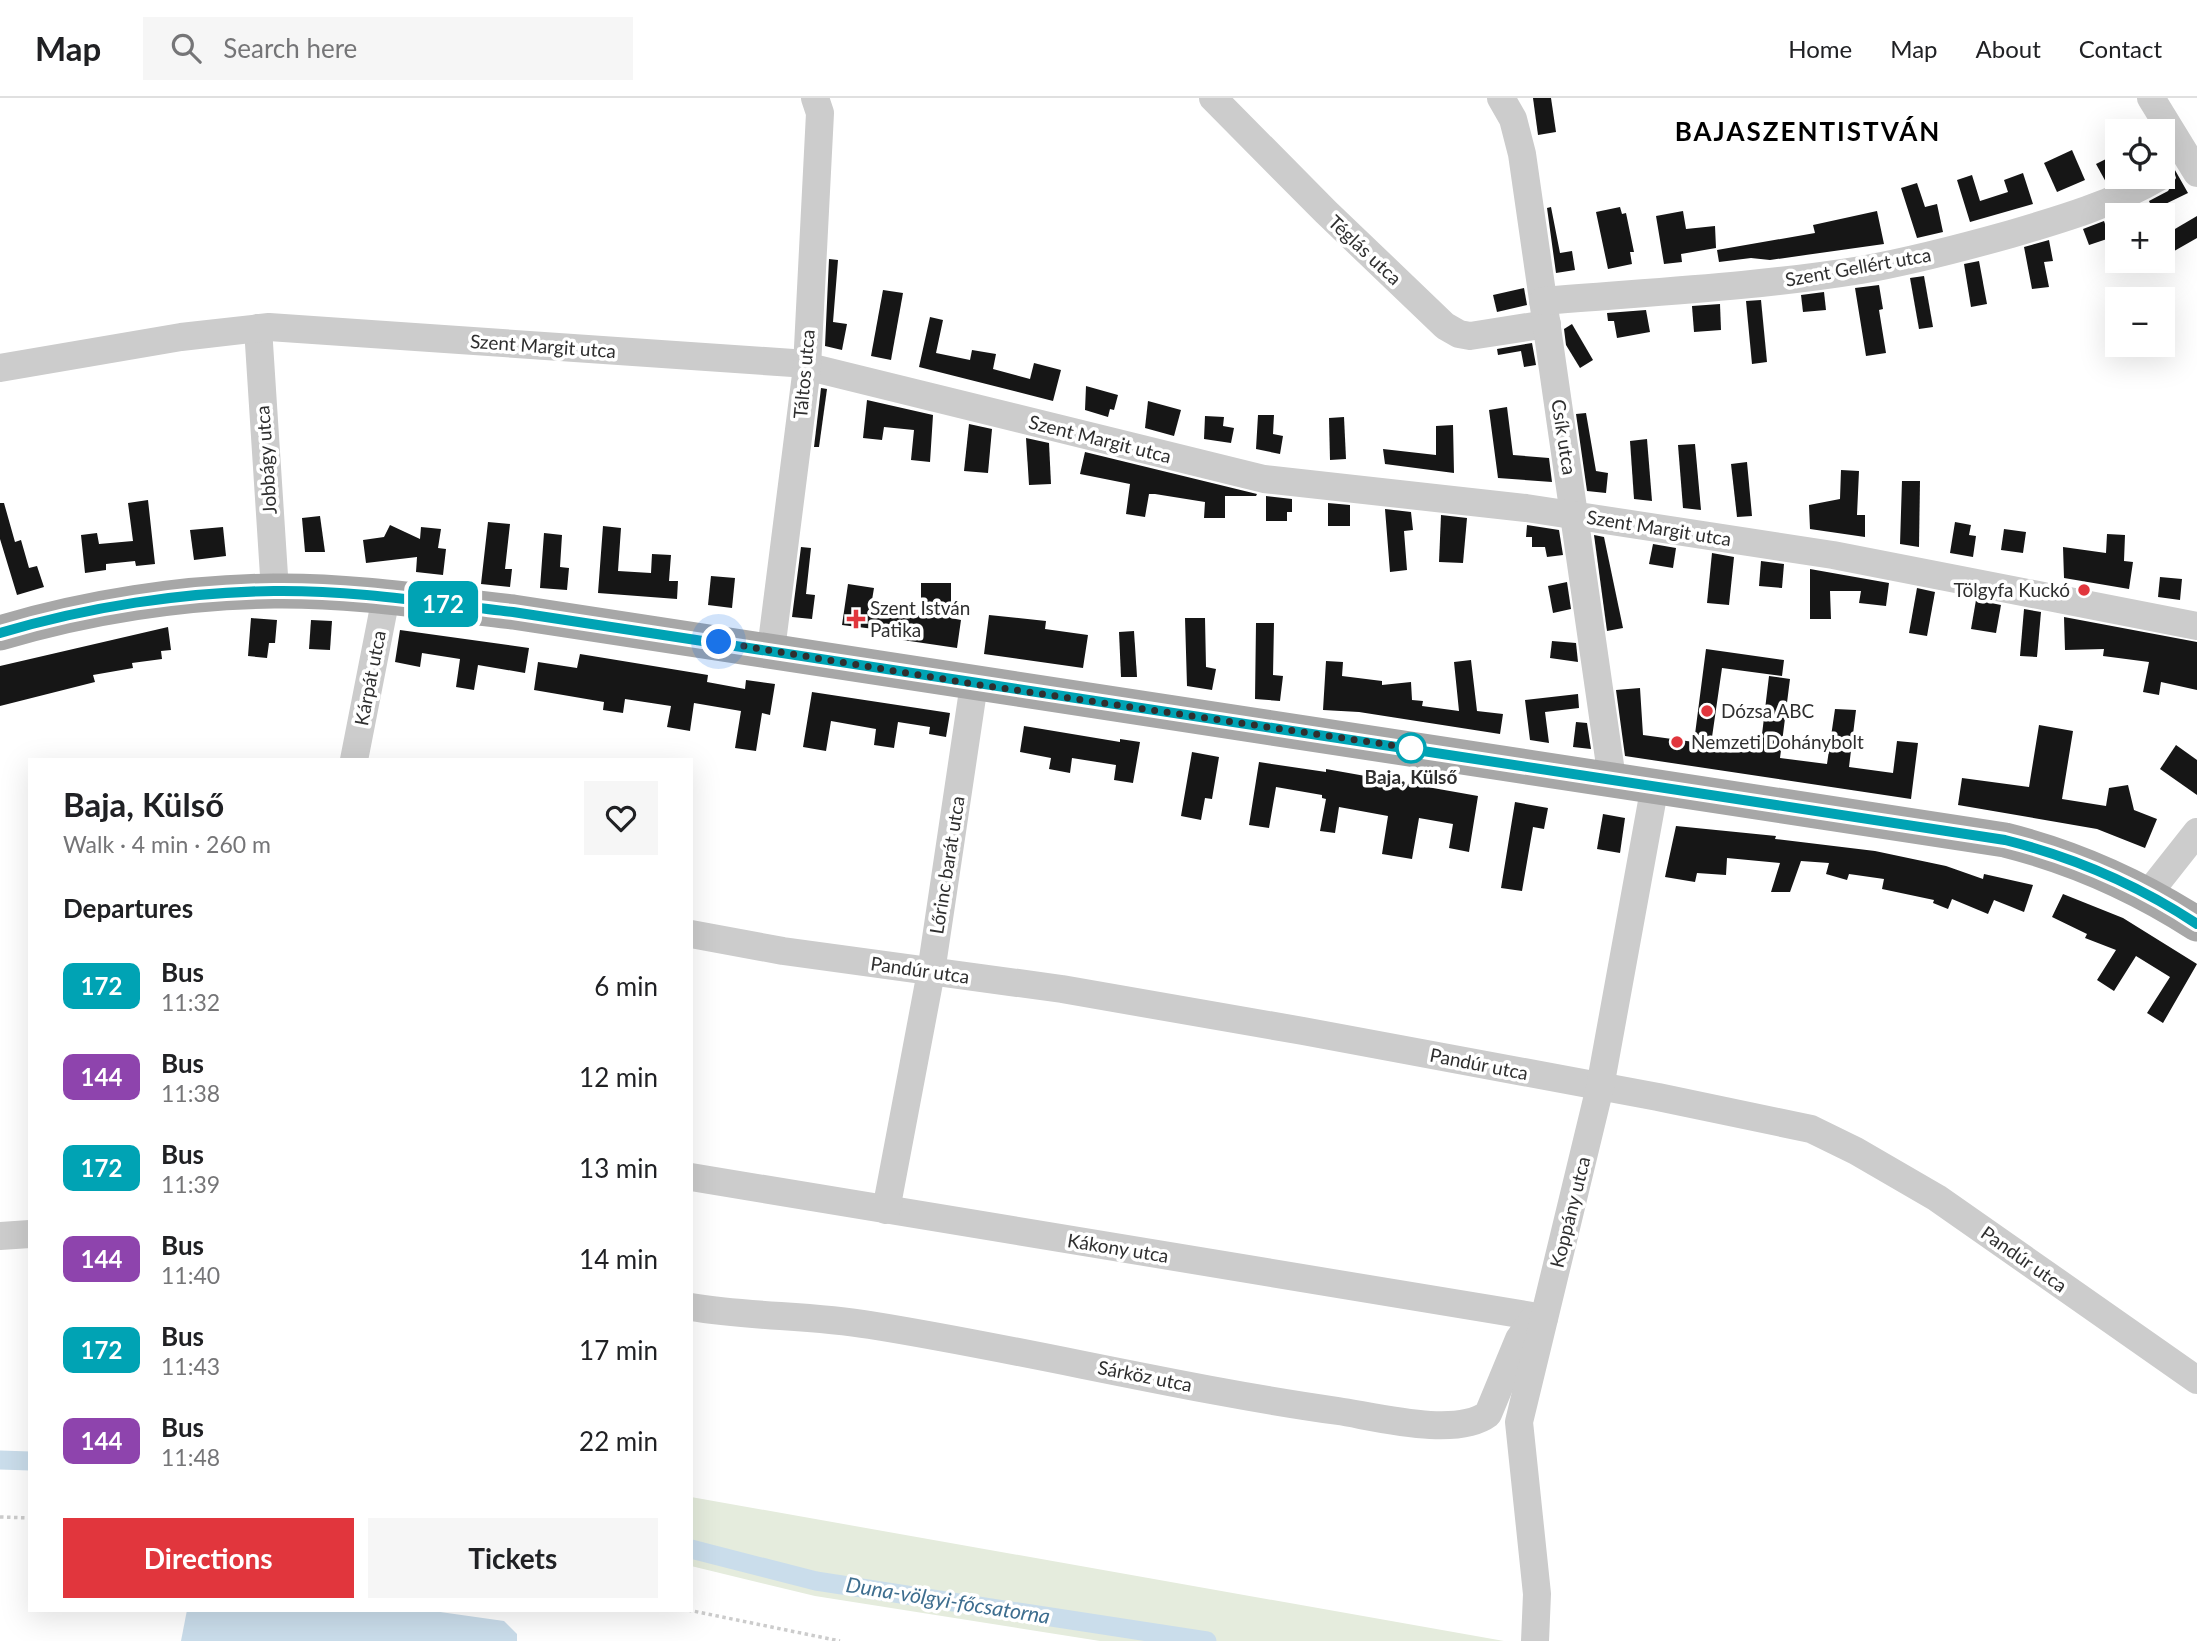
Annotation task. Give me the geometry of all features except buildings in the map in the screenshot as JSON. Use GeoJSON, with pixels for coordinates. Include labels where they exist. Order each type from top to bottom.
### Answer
{"type":"FeatureCollection","features":[{"type":"Feature","properties":{"kind":"main road"},"geometry":{"type":"LineString","coordinates":[[0,633],[144,603],[275,591],[386,597],[771,650],[974,684],[2005,840],[2076,862],[2148,894],[2197,924]]}},
{"type":"Feature","properties":{"kind":"street","name":"Táltos utca"},"geometry":{"type":"LineString","coordinates":[[771,650],[807,367],[820,113],[815,98]]}},
{"type":"Feature","properties":{"kind":"street","name":"Téglás utca"},"geometry":{"type":"LineString","coordinates":[[1213,98],[1325,212],[1446,326],[1459,334],[1470,336],[1545,312]]}},
{"type":"Feature","properties":{"kind":"street","name":"Csík utca"},"geometry":{"type":"LineString","coordinates":[[1501,98],[1513,119],[1522,154],[1577,515],[1612,779]]}},
{"type":"Feature","properties":{"kind":"street"},"geometry":{"type":"LineString","coordinates":[[2151,98],[2189,139],[2197,173]]}},
{"type":"Feature","properties":{"kind":"street","name":"Szent Gellért utca"},"geometry":{"type":"LineString","coordinates":[[2175,158],[2189,139]]}},
{"type":"Feature","properties":{"kind":"street","name":"Szent Gellért utca"},"geometry":{"type":"LineString","coordinates":[[1545,312],[1862,270],[1951,250],[2051,222],[2127,196],[2139,189]]}},
{"type":"Feature","properties":{"kind":"street","name":"Szent Margit utca"},"geometry":{"type":"LineString","coordinates":[[0,368],[181,337],[258,328],[737,359],[807,367],[1264,479],[1577,515],[1833,555],[2197,626]]}},
{"type":"Feature","properties":{"kind":"street","name":"Jobbágy utca"},"geometry":{"type":"LineString","coordinates":[[258,328],[275,591]]}},
{"type":"Feature","properties":{"kind":"street","name":"Kárpát utca"},"geometry":{"type":"LineString","coordinates":[[354,758],[386,597]]}},
{"type":"Feature","properties":{"kind":"street","name":"Lőrinc barát utca"},"geometry":{"type":"LineString","coordinates":[[886,1210],[931,972],[974,684]]}},
{"type":"Feature","properties":{"kind":"street","name":"Koppány utca"},"geometry":{"type":"LineString","coordinates":[[1535,1641],[1537,1594],[1519,1422],[1540,1318],[1600,1087],[1655,785]]}},
{"type":"Feature","properties":{"kind":"street"},"geometry":{"type":"LineString","coordinates":[[2148,894],[2197,832]]}},
{"type":"Feature","properties":{"kind":"street","name":"Pandúr utca"},"geometry":{"type":"LineString","coordinates":[[693,934],[783,951],[1062,989],[1600,1087],[1811,1129],[1856,1151],[1937,1198],[2197,1380]]}},
{"type":"Feature","properties":{"kind":"street","name":"Kákony utca"},"geometry":{"type":"LineString","coordinates":[[693,1177],[1540,1318]]}},
{"type":"Feature","properties":{"kind":"street"},"geometry":{"type":"LineString","coordinates":[[0,1236],[28,1234]]}},
{"type":"Feature","properties":{"kind":"street","name":"Sárköz utca"},"geometry":{"type":"LineString","coordinates":[[693,1307],[732,1314],[867,1324],[1296,1405],[1446,1425],[1479,1421],[1488,1414],[1519,1339],[1540,1318]]}},
{"type":"Feature","properties":{"kind":"path"},"geometry":{"type":"LineString","coordinates":[[0,1517],[28,1518]]}},
{"type":"Feature","properties":{"kind":"path"},"geometry":{"type":"LineString","coordinates":[[693,1611],[840,1641]]}},
{"type":"Feature","properties":{"kind":"green space"},"geometry":{"type":"Polygon","coordinates":[[[693,1497],[1504,1641],[1100,1641],[815,1596],[693,1566],[693,1497]]]}},
{"type":"Feature","properties":{"kind":"water"},"geometry":{"type":"Polygon","coordinates":[[[187,1612],[440,1612],[504,1621],[517,1634],[517,1641],[181,1641],[187,1612]]]}},
{"type":"Feature","properties":{"kind":"waterway","name":"Duna-völgyi-főcsatorna"},"geometry":{"type":"LineString","coordinates":[[0,1460],[28,1461]]}},
{"type":"Feature","properties":{"kind":"waterway","name":"Duna-völgyi-főcsatorna"},"geometry":{"type":"LineString","coordinates":[[693,1550],[816,1581],[1207,1641]]}},
{"type":"Feature","properties":{"kind":"bus line","name":"172"},"geometry":{"type":"LineString","coordinates":[[0,633],[106,609],[180,598],[275,591],[386,597],[513,612],[771,650],[974,684],[1504,761],[2005,840],[2031,846],[2086,866],[2148,894],[2197,924]]}},
{"type":"Feature","properties":{"kind":"place","name":"Tölgyfa Kuckó"},"geometry":{"type":"Point","coordinates":[2084,590]}},
{"type":"Feature","properties":{"kind":"place","name":"Szent István Patika"},"geometry":{"type":"Point","coordinates":[856,619]}},
{"type":"Feature","properties":{"kind":"place","name":"Dózsa ABC"},"geometry":{"type":"Point","coordinates":[1707,711]}},
{"type":"Feature","properties":{"kind":"place","name":"Nemzeti Dohánybolt"},"geometry":{"type":"Point","coordinates":[1677,742]}},
{"type":"Feature","properties":{"kind":"place","name":"Baja, Külső"},"geometry":{"type":"Point","coordinates":[1411,748]}},
{"type":"Feature","properties":{"kind":"district","name":"BAJASZENTISTVÁN"},"geometry":{"type":"Point","coordinates":[1808,132]}},
{"type":"Feature","properties":{"kind":"route"},"geometry":{"type":"LineString","coordinates":[[719,642],[974,684],[1411,748]]}}]}
